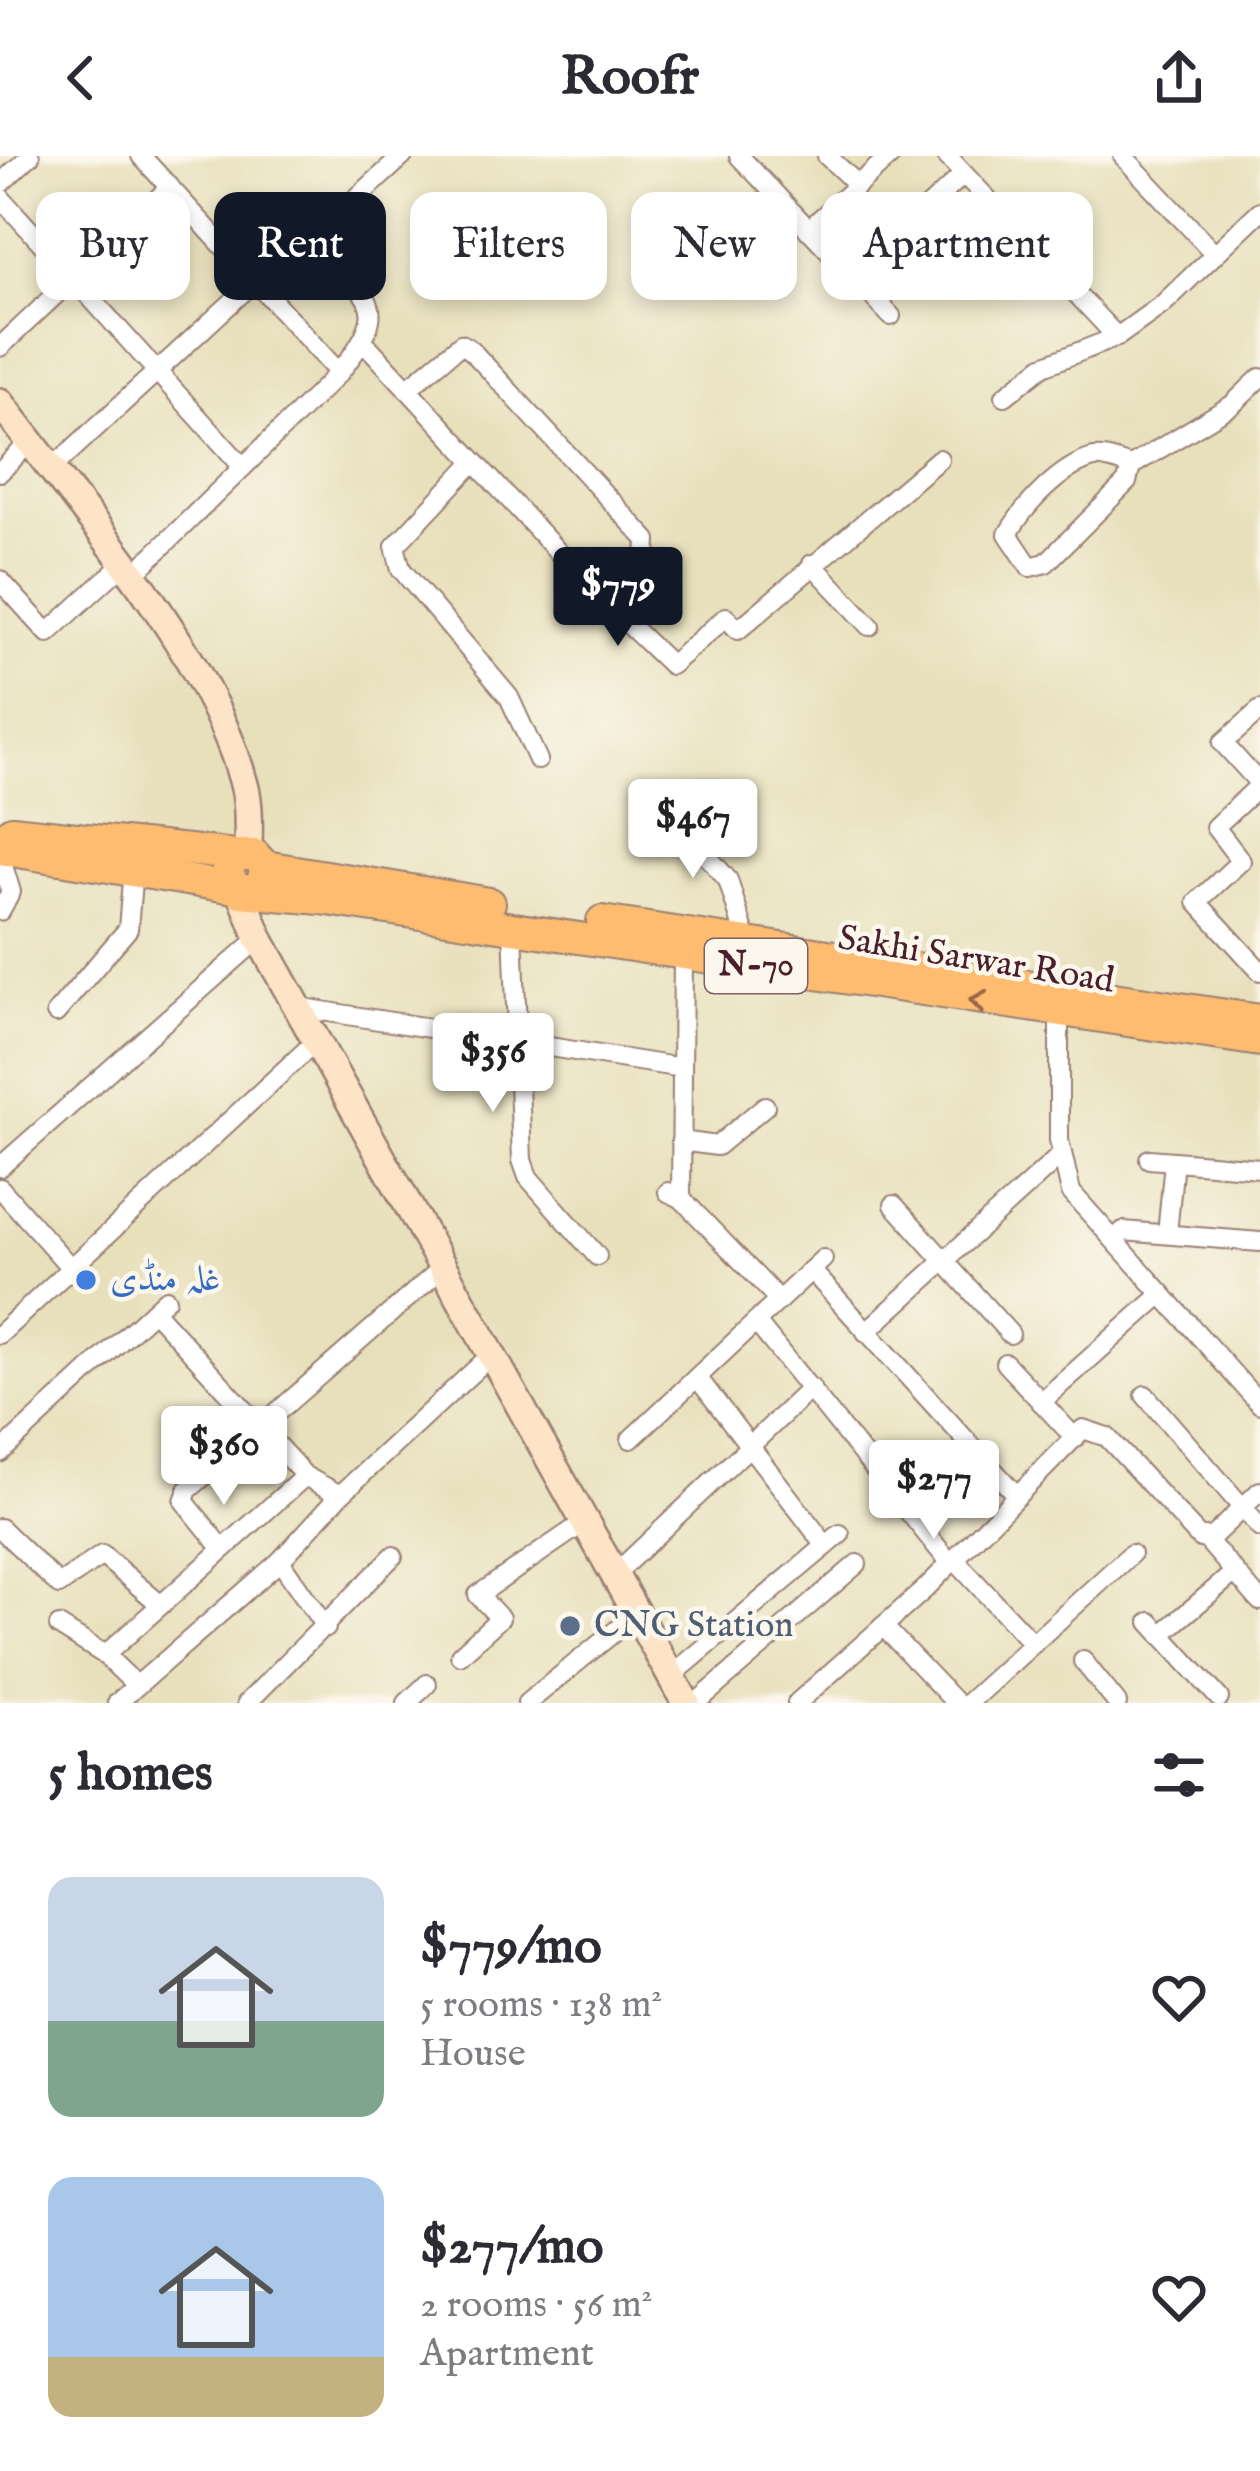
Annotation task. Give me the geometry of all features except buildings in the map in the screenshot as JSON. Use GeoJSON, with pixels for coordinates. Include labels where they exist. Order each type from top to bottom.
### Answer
{"type":"FeatureCollection","features":[{"type":"Feature","properties":{"kind":"highway","name":"N-70"},"geometry":{"type":"LineString","coordinates":[[0,829],[246,874]]}},
{"type":"Feature","properties":{"kind":"highway","name":"N-70"},"geometry":{"type":"LineString","coordinates":[[0,852],[133,869],[246,874]]}},
{"type":"Feature","properties":{"kind":"highway","name":"Sakhi Sarwar Road"},"geometry":{"type":"LineString","coordinates":[[246,874],[513,928],[1260,1041]]}},
{"type":"Feature","properties":{"kind":"highway","name":"Sakhi Sarwar Road"},"geometry":{"type":"LineString","coordinates":[[246,874],[747,942],[1260,1020]]}},
{"type":"Feature","properties":{"kind":"main road"},"geometry":{"type":"LineString","coordinates":[[0,402],[127,571],[203,686],[244,788],[246,874],[260,938],[686,1703]]}},
{"type":"Feature","properties":{"kind":"street"},"geometry":{"type":"LineString","coordinates":[[0,184],[30,156]]}},
{"type":"Feature","properties":{"kind":"street"},"geometry":{"type":"LineString","coordinates":[[141,156],[214,236]]}},
{"type":"Feature","properties":{"kind":"street"},"geometry":{"type":"LineString","coordinates":[[0,580],[48,633],[127,571],[339,373],[364,342],[371,312],[368,292],[334,256],[328,239],[337,216],[403,156]]}},
{"type":"Feature","properties":{"kind":"street"},"geometry":{"type":"LineString","coordinates":[[739,156],[821,243]]}},
{"type":"Feature","properties":{"kind":"street"},"geometry":{"type":"LineString","coordinates":[[827,156],[858,185]]}},
{"type":"Feature","properties":{"kind":"street"},"geometry":{"type":"LineString","coordinates":[[808,230],[890,156]]}},
{"type":"Feature","properties":{"kind":"street"},"geometry":{"type":"LineString","coordinates":[[947,156],[1117,337]]}},
{"type":"Feature","properties":{"kind":"street"},"geometry":{"type":"LineString","coordinates":[[1123,156],[1215,254]]}},
{"type":"Feature","properties":{"kind":"street"},"geometry":{"type":"LineString","coordinates":[[945,192],[964,174]]}},
{"type":"Feature","properties":{"kind":"street"},"geometry":{"type":"LineString","coordinates":[[165,192],[170,187]]}},
{"type":"Feature","properties":{"kind":"street"},"geometry":{"type":"LineString","coordinates":[[0,197],[36,237]]}},
{"type":"Feature","properties":{"kind":"street"},"geometry":{"type":"LineString","coordinates":[[1005,396],[1042,366],[1117,337],[1163,304],[1260,211]]}},
{"type":"Feature","properties":{"kind":"street"},"geometry":{"type":"LineString","coordinates":[[0,347],[50,300]]}},
{"type":"Feature","properties":{"kind":"street"},"geometry":{"type":"LineString","coordinates":[[93,300],[243,467]]}},
{"type":"Feature","properties":{"kind":"street"},"geometry":{"type":"LineString","coordinates":[[50,470],[234,300]]}},
{"type":"Feature","properties":{"kind":"street"},"geometry":{"type":"LineString","coordinates":[[272,300],[339,373]]}},
{"type":"Feature","properties":{"kind":"street"},"geometry":{"type":"LineString","coordinates":[[876,300],[891,316]]}},
{"type":"Feature","properties":{"kind":"street"},"geometry":{"type":"LineString","coordinates":[[364,342],[671,665],[726,617],[738,630],[812,564],[860,532],[939,459]]}},
{"type":"Feature","properties":{"kind":"street"},"geometry":{"type":"LineString","coordinates":[[407,389],[449,348],[461,344],[471,350],[646,540],[646,560],[602,595]]}},
{"type":"Feature","properties":{"kind":"street"},"geometry":{"type":"LineString","coordinates":[[1132,466],[1098,457],[1067,470],[1016,520],[1008,534],[1016,554],[1030,567],[1046,563],[1127,482],[1132,466],[1244,394],[1260,378]]}},
{"type":"Feature","properties":{"kind":"street"},"geometry":{"type":"LineString","coordinates":[[1244,394],[1260,411]]}},
{"type":"Feature","properties":{"kind":"street"},"geometry":{"type":"LineString","coordinates":[[0,472],[30,442]]}},
{"type":"Feature","properties":{"kind":"street"},"geometry":{"type":"LineString","coordinates":[[474,462],[394,546],[401,569],[509,697],[538,760]]}},
{"type":"Feature","properties":{"kind":"street"},"geometry":{"type":"LineString","coordinates":[[812,564],[870,626]]}},
{"type":"Feature","properties":{"kind":"street"},"geometry":{"type":"LineString","coordinates":[[1258,965],[1197,902],[1241,861],[1214,826],[1260,784],[1223,743],[1260,710]]}},
{"type":"Feature","properties":{"kind":"street"},"geometry":{"type":"LineString","coordinates":[[664,806],[728,880],[747,942]]}},
{"type":"Feature","properties":{"kind":"street"},"geometry":{"type":"LineString","coordinates":[[0,852],[11,892],[0,911]]}},
{"type":"Feature","properties":{"kind":"street"},"geometry":{"type":"LineString","coordinates":[[56,1013],[128,928],[133,869]]}},
{"type":"Feature","properties":{"kind":"street"},"geometry":{"type":"LineString","coordinates":[[513,928],[522,1160],[528,1178],[597,1256]]}},
{"type":"Feature","properties":{"kind":"street"},"geometry":{"type":"LineString","coordinates":[[0,1167],[260,938]]}},
{"type":"Feature","properties":{"kind":"street"},"geometry":{"type":"LineString","coordinates":[[683,954],[681,1141],[674,1195],[779,1300]]}},
{"type":"Feature","properties":{"kind":"street"},"geometry":{"type":"LineString","coordinates":[[297,1006],[682,1068]]}},
{"type":"Feature","properties":{"kind":"street"},"geometry":{"type":"LineString","coordinates":[[1059,1014],[1061,1156],[1071,1192],[1260,1404]]}},
{"type":"Feature","properties":{"kind":"street"},"geometry":{"type":"LineString","coordinates":[[0,1334],[316,1041]]}},
{"type":"Feature","properties":{"kind":"street"},"geometry":{"type":"LineString","coordinates":[[681,1141],[717,1146],[765,1106]]}},
{"type":"Feature","properties":{"kind":"street"},"geometry":{"type":"LineString","coordinates":[[866,1333],[1061,1156]]}},
{"type":"Feature","properties":{"kind":"street"},"geometry":{"type":"LineString","coordinates":[[1149,1159],[1260,1168]]}},
{"type":"Feature","properties":{"kind":"street"},"geometry":{"type":"LineString","coordinates":[[1167,1234],[1174,1161]]}},
{"type":"Feature","properties":{"kind":"street"},"geometry":{"type":"LineString","coordinates":[[0,1188],[71,1268]]}},
{"type":"Feature","properties":{"kind":"street"},"geometry":{"type":"LineString","coordinates":[[894,1205],[1010,1334]]}},
{"type":"Feature","properties":{"kind":"street"},"geometry":{"type":"LineString","coordinates":[[1114,1240],[1124,1231],[1260,1242]]}},
{"type":"Feature","properties":{"kind":"street"},"geometry":{"type":"LineString","coordinates":[[631,1439],[817,1265],[866,1333],[1017,1496]]}},
{"type":"Feature","properties":{"kind":"street"},"geometry":{"type":"LineString","coordinates":[[223,1549],[184,1496],[259,1424],[442,1268]]}},
{"type":"Feature","properties":{"kind":"street"},"geometry":{"type":"LineString","coordinates":[[1041,1402],[1162,1294]]}},
{"type":"Feature","properties":{"kind":"street"},"geometry":{"type":"LineString","coordinates":[[0,1454],[160,1305],[305,1476],[340,1495]]}},
{"type":"Feature","properties":{"kind":"street"},"geometry":{"type":"LineString","coordinates":[[756,1322],[952,1562],[1033,1644]]}},
{"type":"Feature","properties":{"kind":"street"},"geometry":{"type":"LineString","coordinates":[[117,1703],[135,1684],[170,1663],[280,1561],[340,1495],[490,1355]]}},
{"type":"Feature","properties":{"kind":"street"},"geometry":{"type":"LineString","coordinates":[[1005,1363],[1075,1438]]}},
{"type":"Feature","properties":{"kind":"street"},"geometry":{"type":"LineString","coordinates":[[670,1676],[833,1540],[748,1448],[697,1377]]}},
{"type":"Feature","properties":{"kind":"street"},"geometry":{"type":"LineString","coordinates":[[612,1577],[811,1388]]}},
{"type":"Feature","properties":{"kind":"street"},"geometry":{"type":"LineString","coordinates":[[1145,1395],[1260,1528]]}},
{"type":"Feature","properties":{"kind":"street"},"geometry":{"type":"LineString","coordinates":[[797,1703],[1090,1428],[1107,1438],[1189,1529],[1208,1540],[1260,1601]]}},
{"type":"Feature","properties":{"kind":"street"},"geometry":{"type":"LineString","coordinates":[[106,1655],[305,1476]]}},
{"type":"Feature","properties":{"kind":"street"},"geometry":{"type":"LineString","coordinates":[[1208,1540],[1260,1491]]}},
{"type":"Feature","properties":{"kind":"street"},"geometry":{"type":"LineString","coordinates":[[460,1654],[500,1618],[478,1595],[583,1523]]}},
{"type":"Feature","properties":{"kind":"street"},"geometry":{"type":"LineString","coordinates":[[0,1528],[59,1586],[102,1555],[160,1605]]}},
{"type":"Feature","properties":{"kind":"street"},"geometry":{"type":"LineString","coordinates":[[968,1703],[1131,1554]]}},
{"type":"Feature","properties":{"kind":"street"},"geometry":{"type":"LineString","coordinates":[[247,1703],[393,1556]]}},
{"type":"Feature","properties":{"kind":"street"},"geometry":{"type":"LineString","coordinates":[[280,1561],[326,1628]]}},
{"type":"Feature","properties":{"kind":"street"},"geometry":{"type":"LineString","coordinates":[[696,1703],[857,1564]]}},
{"type":"Feature","properties":{"kind":"street"},"geometry":{"type":"LineString","coordinates":[[1219,1698],[1155,1628],[1235,1572]]}},
{"type":"Feature","properties":{"kind":"street"},"geometry":{"type":"LineString","coordinates":[[527,1703],[634,1615]]}},
{"type":"Feature","properties":{"kind":"street"},"geometry":{"type":"LineString","coordinates":[[59,1626],[106,1655],[135,1684]]}},
{"type":"Feature","properties":{"kind":"street"},"geometry":{"type":"LineString","coordinates":[[883,1626],[956,1703]]}},
{"type":"Feature","properties":{"kind":"street"},"geometry":{"type":"LineString","coordinates":[[1083,1661],[1117,1703]]}},
{"type":"Feature","properties":{"kind":"street"},"geometry":{"type":"LineString","coordinates":[[407,1703],[428,1684]]}},
{"type":"Feature","properties":{"kind":"place","name":"غلہ منڈی"},"geometry":{"type":"Point","coordinates":[86,1280]}},
{"type":"Feature","properties":{"kind":"place","name":"CNG Station"},"geometry":{"type":"Point","coordinates":[570,1626]}}]}
